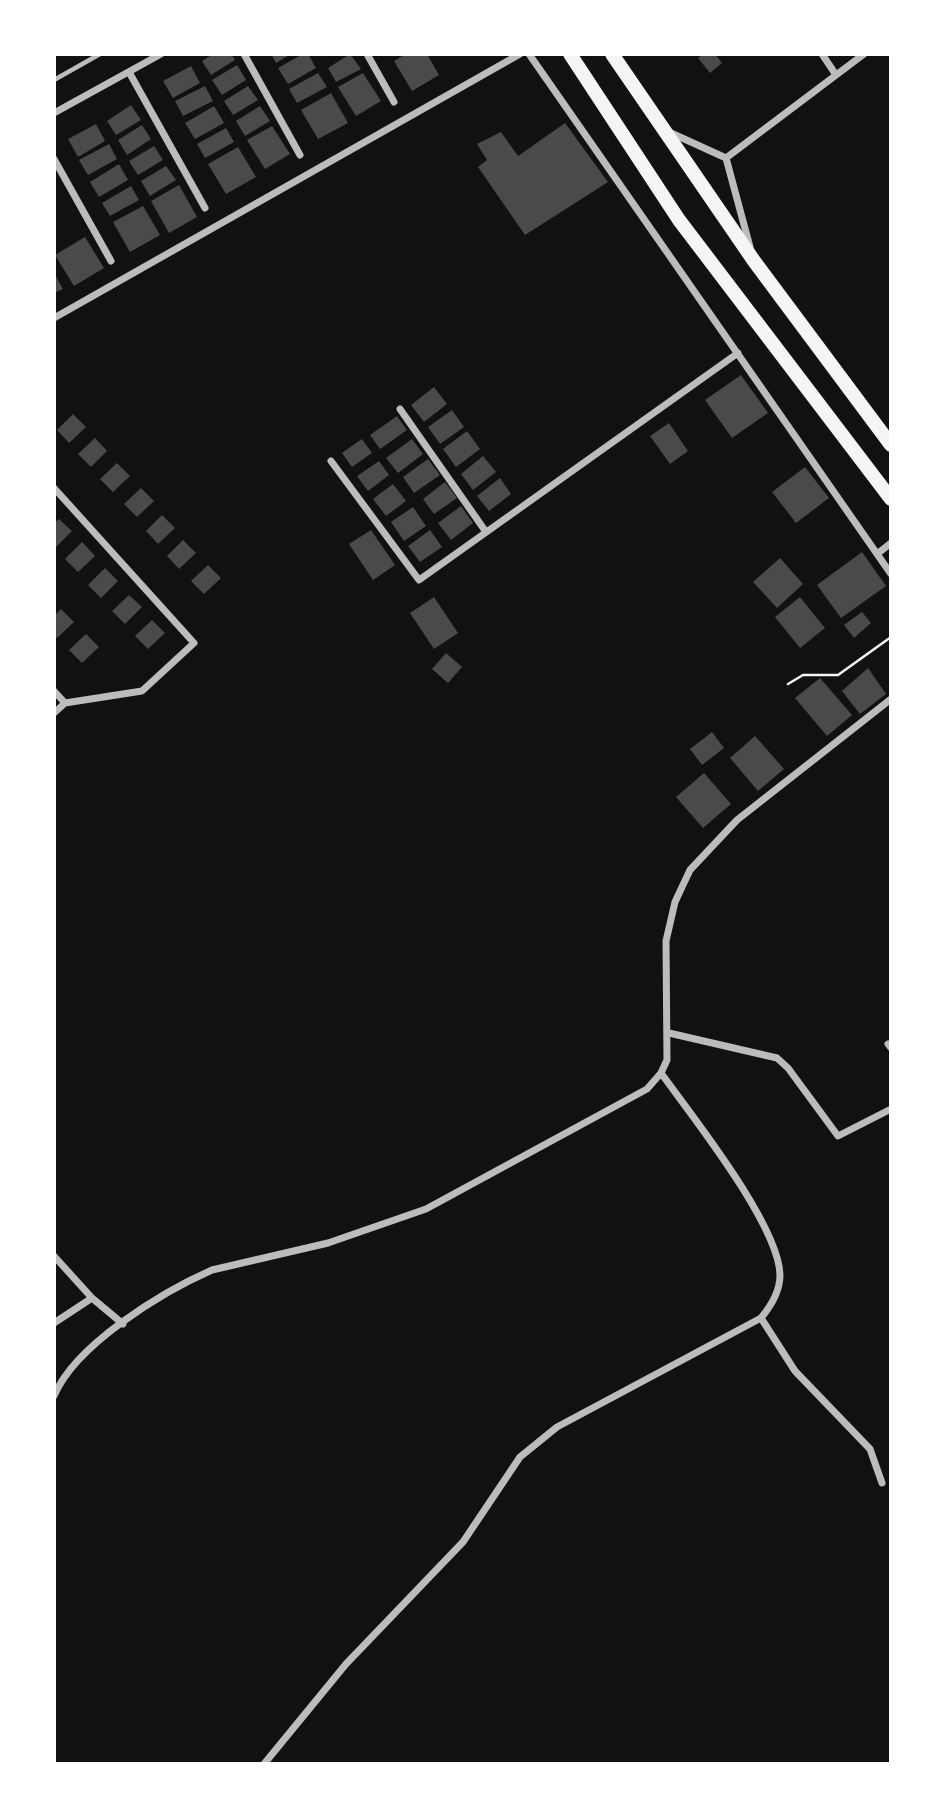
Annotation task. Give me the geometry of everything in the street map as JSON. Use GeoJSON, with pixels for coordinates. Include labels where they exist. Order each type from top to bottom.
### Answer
{"type":"FeatureCollection","features":[{"type":"Feature","properties":{"kind":"main road"},"geometry":{"type":"LineString","coordinates":[[570,54],[679,220],[891,499]]}},
{"type":"Feature","properties":{"kind":"main road"},"geometry":{"type":"LineString","coordinates":[[612,54],[754,261],[891,445]]}},
{"type":"Feature","properties":{"kind":"street"},"geometry":{"type":"LineString","coordinates":[[54,113],[161,54]]}},
{"type":"Feature","properties":{"kind":"street"},"geometry":{"type":"LineString","coordinates":[[244,54],[300,155]]}},
{"type":"Feature","properties":{"kind":"street"},"geometry":{"type":"LineString","coordinates":[[367,54],[394,102]]}},
{"type":"Feature","properties":{"kind":"street"},"geometry":{"type":"LineString","coordinates":[[54,318],[520,54]]}},
{"type":"Feature","properties":{"kind":"street"},"geometry":{"type":"LineString","coordinates":[[529,54],[891,574]]}},
{"type":"Feature","properties":{"kind":"street"},"geometry":{"type":"LineString","coordinates":[[822,54],[836,75]]}},
{"type":"Feature","properties":{"kind":"street"},"geometry":{"type":"LineString","coordinates":[[726,158],[864,54]]}},
{"type":"Feature","properties":{"kind":"street"},"geometry":{"type":"LineString","coordinates":[[129,72],[205,208]]}},
{"type":"Feature","properties":{"kind":"street"},"geometry":{"type":"LineString","coordinates":[[663,129],[726,158]]}},
{"type":"Feature","properties":{"kind":"street"},"geometry":{"type":"LineString","coordinates":[[726,158],[754,261]]}},
{"type":"Feature","properties":{"kind":"street"},"geometry":{"type":"LineString","coordinates":[[54,159],[111,261]]}},
{"type":"Feature","properties":{"kind":"street"},"geometry":{"type":"LineString","coordinates":[[331,461],[419,580],[738,353]]}},
{"type":"Feature","properties":{"kind":"street"},"geometry":{"type":"LineString","coordinates":[[400,409],[486,532]]}},
{"type":"Feature","properties":{"kind":"street"},"geometry":{"type":"LineString","coordinates":[[54,488],[194,643],[142,691],[65,703],[54,713]]}},
{"type":"Feature","properties":{"kind":"street"},"geometry":{"type":"LineString","coordinates":[[877,554],[891,543]]}},
{"type":"Feature","properties":{"kind":"street"},"geometry":{"type":"LineString","coordinates":[[54,691],[65,703]]}},
{"type":"Feature","properties":{"kind":"street"},"geometry":{"type":"LineString","coordinates":[[54,1396],[70,1367],[123,1324],[171,1291],[212,1270],[309,1248],[390,1224],[426,1209],[631,1100],[661,1073],[667,1060],[669,1033],[666,942],[675,902],[690,870],[737,820],[891,699]]}},
{"type":"Feature","properties":{"kind":"street"},"geometry":{"type":"LineString","coordinates":[[669,1033],[777,1058],[788,1068],[838,1136],[891,1109]]}},
{"type":"Feature","properties":{"kind":"street"},"geometry":{"type":"LineString","coordinates":[[264,1764],[346,1664],[457,1549],[530,1446],[557,1427],[761,1318],[779,1286],[778,1262],[746,1193],[661,1073]]}},
{"type":"Feature","properties":{"kind":"street"},"geometry":{"type":"LineString","coordinates":[[54,1256],[92,1298],[123,1324]]}},
{"type":"Feature","properties":{"kind":"street"},"geometry":{"type":"LineString","coordinates":[[54,1323],[92,1298]]}},
{"type":"Feature","properties":{"kind":"street"},"geometry":{"type":"LineString","coordinates":[[761,1318],[795,1371],[870,1449],[882,1483]]}},
{"type":"Feature","properties":{"kind":"lane"},"geometry":{"type":"LineString","coordinates":[[54,80],[100,54]]}},
{"type":"Feature","properties":{"kind":"path"},"geometry":{"type":"LineString","coordinates":[[788,684],[803,675],[838,675],[891,637]]}},
{"type":"Feature","properties":{"kind":"building"},"geometry":{"type":"Polygon","coordinates":[[[213,54],[231,54],[235,60],[211,75],[202,61],[213,54]]]}},
{"type":"Feature","properties":{"kind":"building"},"geometry":{"type":"Polygon","coordinates":[[[271,54],[291,54],[276,63],[271,54]]]}},
{"type":"Feature","properties":{"kind":"building"},"geometry":{"type":"Polygon","coordinates":[[[303,54],[308,54],[316,68],[288,84],[278,68],[303,54]]]}},
{"type":"Feature","properties":{"kind":"building"},"geometry":{"type":"Polygon","coordinates":[[[350,54],[361,69],[336,82],[328,68],[350,54]]]}},
{"type":"Feature","properties":{"kind":"building"},"geometry":{"type":"Polygon","coordinates":[[[406,54],[427,54],[439,75],[412,91],[394,61],[406,54]]]}},
{"type":"Feature","properties":{"kind":"building"},"geometry":{"type":"Polygon","coordinates":[[[704,54],[715,54],[722,63],[710,73],[698,58],[704,54]]]}},
{"type":"Feature","properties":{"kind":"building"},"geometry":{"type":"Polygon","coordinates":[[[237,65],[246,80],[222,95],[212,80],[237,65]]]}},
{"type":"Feature","properties":{"kind":"building"},"geometry":{"type":"Polygon","coordinates":[[[191,66],[200,83],[173,98],[163,81],[191,66]]]}},
{"type":"Feature","properties":{"kind":"building"},"geometry":{"type":"Polygon","coordinates":[[[318,73],[327,87],[297,103],[289,89],[318,73]]]}},
{"type":"Feature","properties":{"kind":"building"},"geometry":{"type":"Polygon","coordinates":[[[363,73],[381,101],[356,116],[338,87],[363,73]]]}},
{"type":"Feature","properties":{"kind":"building"},"geometry":{"type":"Polygon","coordinates":[[[205,86],[213,101],[183,116],[175,101],[205,86]]]}},
{"type":"Feature","properties":{"kind":"building"},"geometry":{"type":"Polygon","coordinates":[[[248,86],[258,100],[233,115],[224,101],[248,86]]]}},
{"type":"Feature","properties":{"kind":"building"},"geometry":{"type":"Polygon","coordinates":[[[331,93],[348,123],[318,139],[301,110],[331,93]]]}},
{"type":"Feature","properties":{"kind":"building"},"geometry":{"type":"Polygon","coordinates":[[[131,105],[141,120],[116,135],[107,121],[131,105]]]}},
{"type":"Feature","properties":{"kind":"building"},"geometry":{"type":"Polygon","coordinates":[[[214,106],[224,123],[195,139],[185,123],[214,106]]]}},
{"type":"Feature","properties":{"kind":"building"},"geometry":{"type":"Polygon","coordinates":[[[260,106],[270,121],[245,136],[236,121],[260,106]]]}},
{"type":"Feature","properties":{"kind":"building"},"geometry":{"type":"Polygon","coordinates":[[[565,123],[608,182],[525,235],[478,167],[487,160],[477,144],[501,132],[518,156],[565,123]]]}},
{"type":"Feature","properties":{"kind":"building"},"geometry":{"type":"Polygon","coordinates":[[[96,124],[105,141],[78,157],[68,139],[96,124]]]}},
{"type":"Feature","properties":{"kind":"building"},"geometry":{"type":"Polygon","coordinates":[[[142,125],[151,139],[127,155],[118,140],[142,125]]]}},
{"type":"Feature","properties":{"kind":"building"},"geometry":{"type":"Polygon","coordinates":[[[272,126],[290,154],[265,169],[247,140],[272,126]]]}},
{"type":"Feature","properties":{"kind":"building"},"geometry":{"type":"Polygon","coordinates":[[[226,128],[234,142],[205,158],[197,144],[226,128]]]}},
{"type":"Feature","properties":{"kind":"building"},"geometry":{"type":"Polygon","coordinates":[[[109,144],[117,159],[88,175],[79,160],[109,144]]]}},
{"type":"Feature","properties":{"kind":"building"},"geometry":{"type":"Polygon","coordinates":[[[154,146],[163,160],[138,175],[129,161],[154,146]]]}},
{"type":"Feature","properties":{"kind":"building"},"geometry":{"type":"Polygon","coordinates":[[[238,147],[256,177],[226,194],[208,164],[238,147]]]}},
{"type":"Feature","properties":{"kind":"building"},"geometry":{"type":"Polygon","coordinates":[[[119,164],[128,180],[99,197],[90,182],[119,164]]]}},
{"type":"Feature","properties":{"kind":"building"},"geometry":{"type":"Polygon","coordinates":[[[166,166],[176,180],[150,196],[141,181],[166,166]]]}},
{"type":"Feature","properties":{"kind":"building"},"geometry":{"type":"Polygon","coordinates":[[[179,185],[197,217],[169,233],[151,201],[179,185]]]}},
{"type":"Feature","properties":{"kind":"building"},"geometry":{"type":"Polygon","coordinates":[[[131,186],[139,200],[110,216],[102,203],[131,186]]]}},
{"type":"Feature","properties":{"kind":"building"},"geometry":{"type":"Polygon","coordinates":[[[143,206],[160,235],[130,252],[113,222],[143,206]]]}},
{"type":"Feature","properties":{"kind":"building"},"geometry":{"type":"Polygon","coordinates":[[[85,237],[104,268],[74,286],[55,255],[85,237]]]}},
{"type":"Feature","properties":{"kind":"building"},"geometry":{"type":"Polygon","coordinates":[[[54,273],[63,289],[54,293],[54,273]]]}},
{"type":"Feature","properties":{"kind":"building"},"geometry":{"type":"Polygon","coordinates":[[[741,375],[768,413],[732,438],[705,400],[741,375]]]}},
{"type":"Feature","properties":{"kind":"building"},"geometry":{"type":"Polygon","coordinates":[[[434,387],[447,404],[424,422],[411,405],[434,387]]]}},
{"type":"Feature","properties":{"kind":"building"},"geometry":{"type":"Polygon","coordinates":[[[452,410],[464,427],[440,444],[428,427],[452,410]]]}},
{"type":"Feature","properties":{"kind":"building"},"geometry":{"type":"Polygon","coordinates":[[[73,414],[86,427],[69,443],[57,430],[73,414]]]}},
{"type":"Feature","properties":{"kind":"building"},"geometry":{"type":"Polygon","coordinates":[[[397,416],[407,430],[380,449],[370,435],[397,416]]]}},
{"type":"Feature","properties":{"kind":"building"},"geometry":{"type":"Polygon","coordinates":[[[669,423],[688,451],[670,464],[650,436],[669,423]]]}},
{"type":"Feature","properties":{"kind":"building"},"geometry":{"type":"Polygon","coordinates":[[[467,431],[480,449],[456,467],[443,449],[467,431]]]}},
{"type":"Feature","properties":{"kind":"building"},"geometry":{"type":"Polygon","coordinates":[[[95,438],[107,451],[91,467],[78,454],[95,438]]]}},
{"type":"Feature","properties":{"kind":"building"},"geometry":{"type":"Polygon","coordinates":[[[362,439],[372,453],[352,467],[342,453],[362,439]]]}},
{"type":"Feature","properties":{"kind":"building"},"geometry":{"type":"Polygon","coordinates":[[[412,439],[423,454],[398,473],[386,458],[412,439]]]}},
{"type":"Feature","properties":{"kind":"building"},"geometry":{"type":"Polygon","coordinates":[[[483,456],[496,472],[473,490],[461,474],[483,456]]]}},
{"type":"Feature","properties":{"kind":"building"},"geometry":{"type":"Polygon","coordinates":[[[428,459],[440,475],[414,493],[403,477],[428,459]]]}},
{"type":"Feature","properties":{"kind":"building"},"geometry":{"type":"Polygon","coordinates":[[[379,461],[389,475],[368,491],[357,476],[379,461]]]}},
{"type":"Feature","properties":{"kind":"building"},"geometry":{"type":"Polygon","coordinates":[[[117,463],[130,476],[113,492],[100,479],[117,463]]]}},
{"type":"Feature","properties":{"kind":"building"},"geometry":{"type":"Polygon","coordinates":[[[805,467],[829,498],[796,523],[772,492],[805,467]]]}},
{"type":"Feature","properties":{"kind":"building"},"geometry":{"type":"Polygon","coordinates":[[[500,478],[511,494],[489,511],[477,496],[500,478]]]}},
{"type":"Feature","properties":{"kind":"building"},"geometry":{"type":"Polygon","coordinates":[[[445,482],[457,498],[434,514],[423,499],[445,482]]]}},
{"type":"Feature","properties":{"kind":"building"},"geometry":{"type":"Polygon","coordinates":[[[393,484],[406,501],[386,516],[373,499],[393,484]]]}},
{"type":"Feature","properties":{"kind":"building"},"geometry":{"type":"Polygon","coordinates":[[[141,488],[154,501],[137,517],[124,504],[141,488]]]}},
{"type":"Feature","properties":{"kind":"building"},"geometry":{"type":"Polygon","coordinates":[[[461,506],[473,523],[451,540],[438,523],[461,506]]]}},
{"type":"Feature","properties":{"kind":"building"},"geometry":{"type":"Polygon","coordinates":[[[413,507],[426,526],[404,541],[391,522],[413,507]]]}},
{"type":"Feature","properties":{"kind":"building"},"geometry":{"type":"Polygon","coordinates":[[[162,515],[175,528],[158,544],[146,531],[162,515]]]}},
{"type":"Feature","properties":{"kind":"building"},"geometry":{"type":"Polygon","coordinates":[[[59,519],[72,531],[54,549],[54,523],[59,519]]]}},
{"type":"Feature","properties":{"kind":"building"},"geometry":{"type":"Polygon","coordinates":[[[371,530],[395,565],[373,580],[349,544],[371,530]]]}},
{"type":"Feature","properties":{"kind":"building"},"geometry":{"type":"Polygon","coordinates":[[[430,530],[442,547],[420,562],[408,546],[430,530]]]}},
{"type":"Feature","properties":{"kind":"building"},"geometry":{"type":"Polygon","coordinates":[[[183,540],[196,553],[179,569],[167,556],[183,540]]]}},
{"type":"Feature","properties":{"kind":"building"},"geometry":{"type":"Polygon","coordinates":[[[82,542],[95,556],[78,572],[65,559],[82,542]]]}},
{"type":"Feature","properties":{"kind":"building"},"geometry":{"type":"Polygon","coordinates":[[[862,552],[886,586],[841,618],[817,585],[862,552]]]}},
{"type":"Feature","properties":{"kind":"building"},"geometry":{"type":"Polygon","coordinates":[[[780,558],[803,584],[777,608],[753,582],[780,558]]]}},
{"type":"Feature","properties":{"kind":"building"},"geometry":{"type":"Polygon","coordinates":[[[208,565],[221,578],[204,594],[191,581],[208,565]]]}},
{"type":"Feature","properties":{"kind":"building"},"geometry":{"type":"Polygon","coordinates":[[[105,568],[118,581],[101,598],[88,585],[105,568]]]}},
{"type":"Feature","properties":{"kind":"building"},"geometry":{"type":"Polygon","coordinates":[[[129,595],[142,607],[125,624],[112,611],[129,595]]]}},
{"type":"Feature","properties":{"kind":"building"},"geometry":{"type":"Polygon","coordinates":[[[434,597],[458,633],[434,649],[410,613],[434,597]]]}},
{"type":"Feature","properties":{"kind":"building"},"geometry":{"type":"Polygon","coordinates":[[[800,597],[825,628],[800,648],[775,617],[800,597]]]}},
{"type":"Feature","properties":{"kind":"building"},"geometry":{"type":"Polygon","coordinates":[[[61,609],[74,622],[57,638],[54,635],[54,616],[61,609]]]}},
{"type":"Feature","properties":{"kind":"building"},"geometry":{"type":"Polygon","coordinates":[[[862,612],[871,623],[854,638],[844,625],[862,612]]]}},
{"type":"Feature","properties":{"kind":"building"},"geometry":{"type":"Polygon","coordinates":[[[152,620],[165,633],[148,649],[135,636],[152,620]]]}},
{"type":"Feature","properties":{"kind":"building"},"geometry":{"type":"Polygon","coordinates":[[[86,634],[99,647],[82,663],[69,650],[86,634]]]}},
{"type":"Feature","properties":{"kind":"building"},"geometry":{"type":"Polygon","coordinates":[[[446,653],[462,667],[448,683],[432,669],[446,653]]]}},
{"type":"Feature","properties":{"kind":"building"},"geometry":{"type":"Polygon","coordinates":[[[868,668],[886,694],[860,714],[842,691],[868,668]]]}},
{"type":"Feature","properties":{"kind":"building"},"geometry":{"type":"Polygon","coordinates":[[[820,678],[852,715],[827,736],[795,698],[820,678]]]}},
{"type":"Feature","properties":{"kind":"building"},"geometry":{"type":"Polygon","coordinates":[[[712,732],[724,748],[702,765],[690,749],[712,732]]]}},
{"type":"Feature","properties":{"kind":"building"},"geometry":{"type":"Polygon","coordinates":[[[755,736],[784,769],[758,791],[730,758],[755,736]]]}},
{"type":"Feature","properties":{"kind":"building"},"geometry":{"type":"Polygon","coordinates":[[[704,773],[731,804],[703,828],[676,797],[704,773]]]}}]}
